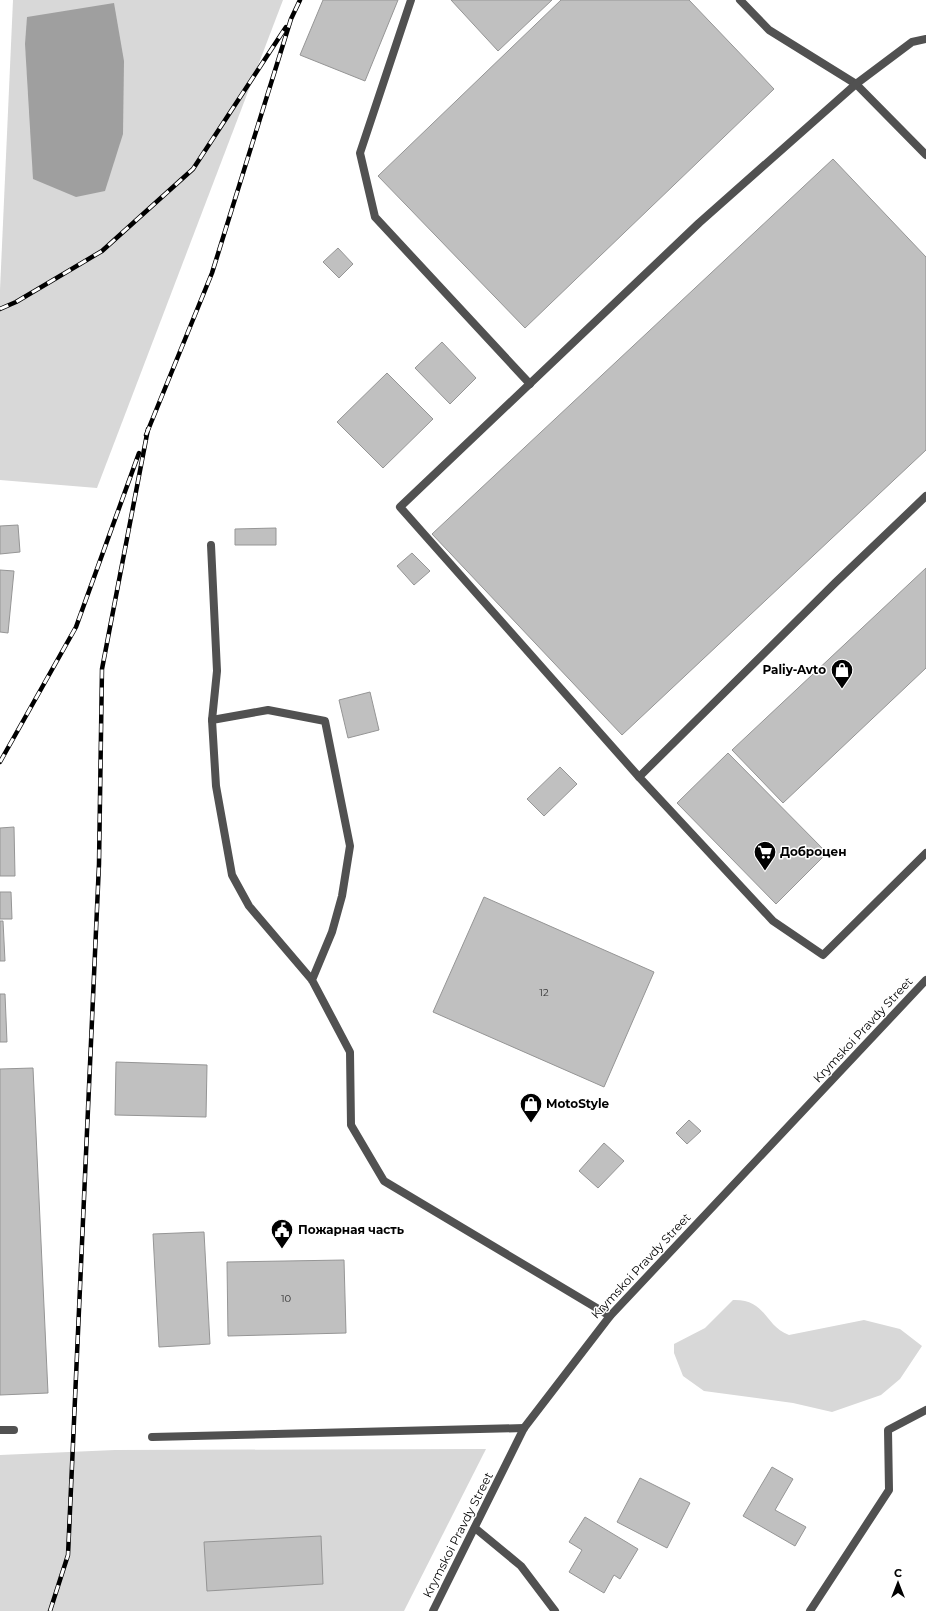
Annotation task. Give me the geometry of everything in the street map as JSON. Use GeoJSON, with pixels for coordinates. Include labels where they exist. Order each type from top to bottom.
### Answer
{"type":"FeatureCollection","features":[{"type":"Feature","properties":{"kind":"street"},"geometry":{"type":"LineString","coordinates":[[411,0],[360,153],[376,217],[530,384]]}},
{"type":"Feature","properties":{"kind":"street"},"geometry":{"type":"LineString","coordinates":[[740,0],[769,30],[856,84],[926,155]]}},
{"type":"Feature","properties":{"kind":"street"},"geometry":{"type":"LineString","coordinates":[[926,39],[912,42],[856,84],[699,223],[400,507],[640,777],[773,921],[823,955],[926,853]]}},
{"type":"Feature","properties":{"kind":"street"},"geometry":{"type":"LineString","coordinates":[[640,777],[835,583],[926,496]]}},
{"type":"Feature","properties":{"kind":"street"},"geometry":{"type":"LineString","coordinates":[[211,544],[217,670],[212,720],[216,786],[232,875],[248,906],[312,980],[350,1052],[351,1125],[384,1181],[610,1316]]}},
{"type":"Feature","properties":{"kind":"street"},"geometry":{"type":"LineString","coordinates":[[212,720],[268,710],[325,721],[350,846],[342,896],[332,932],[312,980]]}},
{"type":"Feature","properties":{"kind":"street","name":"Krymskoi Pravdy Street"},"geometry":{"type":"LineString","coordinates":[[433,1611],[524,1428],[610,1316],[926,980]]}},
{"type":"Feature","properties":{"kind":"street"},"geometry":{"type":"LineString","coordinates":[[810,1611],[889,1490],[888,1430],[926,1410]]}},
{"type":"Feature","properties":{"kind":"street"},"geometry":{"type":"LineString","coordinates":[[152,1437],[524,1428]]}},
{"type":"Feature","properties":{"kind":"street"},"geometry":{"type":"LineString","coordinates":[[0,1430],[14,1430]]}},
{"type":"Feature","properties":{"kind":"street"},"geometry":{"type":"LineString","coordinates":[[475,1528],[521,1566],[556,1611]]}},
{"type":"Feature","properties":{"kind":"shaded area"},"geometry":{"type":"Polygon","coordinates":[[[13,0],[283,0],[97,488],[0,480],[0,290],[13,0]]]}},
{"type":"Feature","properties":{"kind":"shaded area"},"geometry":{"type":"Polygon","coordinates":[[[114,3],[124,61],[123,134],[105,191],[76,197],[33,179],[25,44],[27,17],[114,3]]]}},
{"type":"Feature","properties":{"kind":"shaded area"},"geometry":{"type":"Polygon","coordinates":[[[733,1300],[753,1304],[759,1308],[774,1326],[789,1335],[864,1320],[900,1329],[922,1346],[900,1379],[881,1395],[832,1412],[793,1403],[704,1391],[683,1376],[674,1353],[674,1344],[705,1328],[733,1300]]]}},
{"type":"Feature","properties":{"kind":"shaded area"},"geometry":{"type":"Polygon","coordinates":[[[486,1449],[404,1611],[0,1611],[0,1455],[115,1450],[486,1449]]]}},
{"type":"Feature","properties":{"kind":"building"},"geometry":{"type":"Polygon","coordinates":[[[323,0],[398,0],[365,81],[300,55],[323,0]]]}},
{"type":"Feature","properties":{"kind":"building"},"geometry":{"type":"Polygon","coordinates":[[[451,0],[552,0],[498,51],[451,0]]]}},
{"type":"Feature","properties":{"kind":"building"},"geometry":{"type":"Polygon","coordinates":[[[561,0],[689,0],[774,89],[525,328],[378,176],[561,0]]]}},
{"type":"Feature","properties":{"kind":"building"},"geometry":{"type":"Polygon","coordinates":[[[833,159],[926,257],[926,450],[622,735],[432,534],[833,159]]]}},
{"type":"Feature","properties":{"kind":"building"},"geometry":{"type":"Polygon","coordinates":[[[338,248],[353,264],[339,278],[323,262],[338,248]]]}},
{"type":"Feature","properties":{"kind":"building"},"geometry":{"type":"Polygon","coordinates":[[[442,342],[476,378],[450,404],[415,368],[442,342]]]}},
{"type":"Feature","properties":{"kind":"building"},"geometry":{"type":"Polygon","coordinates":[[[387,373],[433,419],[383,468],[337,422],[387,373]]]}},
{"type":"Feature","properties":{"kind":"building"},"geometry":{"type":"Polygon","coordinates":[[[18,525],[20,552],[0,554],[0,526],[18,525]]]}},
{"type":"Feature","properties":{"kind":"building"},"geometry":{"type":"Polygon","coordinates":[[[276,528],[276,545],[235,545],[235,529],[276,528]]]}},
{"type":"Feature","properties":{"kind":"building"},"geometry":{"type":"Polygon","coordinates":[[[412,553],[430,571],[414,585],[397,566],[412,553]]]}},
{"type":"Feature","properties":{"kind":"building"},"geometry":{"type":"Polygon","coordinates":[[[926,568],[926,668],[783,803],[732,750],[926,568]]]}},
{"type":"Feature","properties":{"kind":"building"},"geometry":{"type":"Polygon","coordinates":[[[0,570],[14,571],[8,633],[0,632],[0,570]]]}},
{"type":"Feature","properties":{"kind":"building"},"geometry":{"type":"Polygon","coordinates":[[[370,692],[379,730],[348,738],[339,700],[370,692]]]}},
{"type":"Feature","properties":{"kind":"building"},"geometry":{"type":"Polygon","coordinates":[[[728,753],[827,853],[776,904],[677,803],[728,753]]]}},
{"type":"Feature","properties":{"kind":"building"},"geometry":{"type":"Polygon","coordinates":[[[560,767],[577,784],[544,816],[527,799],[560,767]]]}},
{"type":"Feature","properties":{"kind":"building"},"geometry":{"type":"Polygon","coordinates":[[[14,827],[15,876],[0,876],[0,828],[14,827]]]}},
{"type":"Feature","properties":{"kind":"building"},"geometry":{"type":"Polygon","coordinates":[[[0,892],[11,892],[12,919],[0,919],[0,892]]]}},
{"type":"Feature","properties":{"kind":"building"},"geometry":{"type":"Polygon","coordinates":[[[484,897],[654,972],[604,1087],[433,1012],[484,897]]]}},
{"type":"Feature","properties":{"kind":"building"},"geometry":{"type":"Polygon","coordinates":[[[0,921],[3,921],[5,961],[0,961],[0,921]]]}},
{"type":"Feature","properties":{"kind":"building"},"geometry":{"type":"Polygon","coordinates":[[[0,994],[5,994],[7,1042],[0,1042],[0,994]]]}},
{"type":"Feature","properties":{"kind":"building"},"geometry":{"type":"Polygon","coordinates":[[[116,1062],[207,1065],[206,1117],[115,1115],[116,1062]]]}},
{"type":"Feature","properties":{"kind":"building"},"geometry":{"type":"Polygon","coordinates":[[[33,1068],[48,1393],[0,1395],[0,1069],[33,1068]]]}},
{"type":"Feature","properties":{"kind":"building"},"geometry":{"type":"Polygon","coordinates":[[[689,1120],[701,1131],[687,1144],[676,1133],[689,1120]]]}},
{"type":"Feature","properties":{"kind":"building"},"geometry":{"type":"Polygon","coordinates":[[[604,1143],[624,1161],[598,1188],[579,1171],[604,1143]]]}},
{"type":"Feature","properties":{"kind":"building"},"geometry":{"type":"Polygon","coordinates":[[[204,1232],[210,1344],[159,1347],[153,1234],[204,1232]]]}},
{"type":"Feature","properties":{"kind":"building"},"geometry":{"type":"Polygon","coordinates":[[[344,1260],[346,1333],[228,1336],[227,1262],[344,1260]]]}},
{"type":"Feature","properties":{"kind":"building"},"geometry":{"type":"Polygon","coordinates":[[[772,1467],[793,1479],[775,1510],[806,1527],[795,1546],[743,1516],[772,1467]]]}},
{"type":"Feature","properties":{"kind":"building"},"geometry":{"type":"Polygon","coordinates":[[[640,1478],[690,1503],[667,1548],[617,1522],[640,1478]]]}},
{"type":"Feature","properties":{"kind":"building"},"geometry":{"type":"Polygon","coordinates":[[[585,1517],[638,1549],[620,1579],[614,1575],[604,1593],[569,1572],[582,1550],[569,1542],[585,1517]]]}},
{"type":"Feature","properties":{"kind":"building"},"geometry":{"type":"Polygon","coordinates":[[[321,1536],[323,1584],[207,1591],[204,1542],[321,1536]]]}},
{"type":"Feature","properties":{"kind":"railway"},"geometry":{"type":"LineString","coordinates":[[146,435],[212,273],[291,19],[300,0]]}},
{"type":"Feature","properties":{"kind":"railway"},"geometry":{"type":"LineString","coordinates":[[0,309],[16,302],[102,251],[193,169],[286,27]]}},
{"type":"Feature","properties":{"kind":"railway"},"geometry":{"type":"LineString","coordinates":[[50,1611],[68,1555],[99,864],[102,669],[148,429]]}},
{"type":"Feature","properties":{"kind":"railway"},"geometry":{"type":"LineString","coordinates":[[0,762],[76,627],[139,453]]}},
{"type":"Feature","properties":{"kind":"place","name":"Paliy-Avto"},"geometry":{"type":"Point","coordinates":[842,690]}},
{"type":"Feature","properties":{"kind":"place","name":"Доброцен"},"geometry":{"type":"Point","coordinates":[765,872]}},
{"type":"Feature","properties":{"kind":"place","name":"MotoStyle"},"geometry":{"type":"Point","coordinates":[531,1124]}},
{"type":"Feature","properties":{"kind":"place","name":"Пожарная часть"},"geometry":{"type":"Point","coordinates":[282,1250]}}]}
